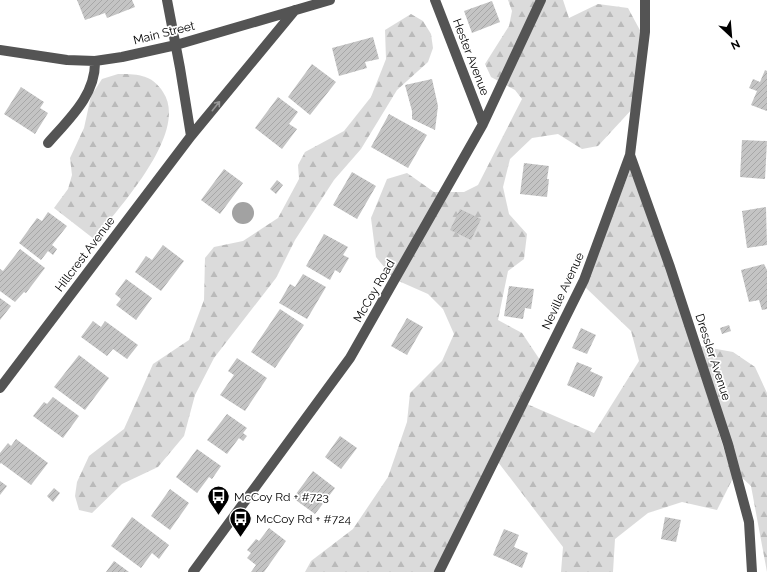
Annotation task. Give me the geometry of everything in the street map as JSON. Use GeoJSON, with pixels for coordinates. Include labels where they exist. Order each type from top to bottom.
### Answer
{"type":"FeatureCollection","features":[{"type":"Feature","properties":{"kind":"street"},"geometry":{"type":"LineString","coordinates":[[167,0],[191,136]]}},
{"type":"Feature","properties":{"kind":"street","name":"Main Street"},"geometry":{"type":"LineString","coordinates":[[0,50],[67,60],[95,61],[122,57],[176,45],[330,0]]}},
{"type":"Feature","properties":{"kind":"street","name":"Hester Avenue"},"geometry":{"type":"LineString","coordinates":[[435,0],[483,124]]}},
{"type":"Feature","properties":{"kind":"street","name":"McCoy Road"},"geometry":{"type":"LineString","coordinates":[[193,572],[350,358],[483,124],[541,0]]}},
{"type":"Feature","properties":{"kind":"street","name":"Neville Avenue"},"geometry":{"type":"LineString","coordinates":[[439,572],[584,280],[630,155],[645,32],[645,0]]}},
{"type":"Feature","properties":{"kind":"street","name":"Hillcrest Avenue"},"geometry":{"type":"LineString","coordinates":[[0,388],[191,136],[296,10]]}},
{"type":"Feature","properties":{"kind":"street"},"geometry":{"type":"LineString","coordinates":[[48,143],[78,108],[91,86],[95,74],[95,61]]}},
{"type":"Feature","properties":{"kind":"street","name":"Dressler Avenue"},"geometry":{"type":"LineString","coordinates":[[630,155],[670,267],[728,444],[749,522],[752,572]]}},
{"type":"Feature","properties":{"kind":"green space"},"geometry":{"type":"Polygon","coordinates":[[[508,0],[563,0],[569,18],[598,4],[628,8],[642,34],[634,107],[598,146],[582,149],[558,134],[532,138],[510,159],[503,187],[509,214],[527,234],[524,259],[508,271],[498,320],[522,333],[540,360],[434,572],[305,572],[311,561],[353,529],[388,477],[407,422],[410,393],[442,361],[454,334],[443,309],[428,294],[394,279],[376,257],[371,218],[387,179],[407,173],[434,192],[464,192],[478,185],[522,99],[515,90],[491,77],[485,64],[509,26],[512,11],[508,0]]]}},
{"type":"Feature","properties":{"kind":"green space"},"geometry":{"type":"Polygon","coordinates":[[[411,14],[423,21],[431,34],[433,48],[428,62],[397,90],[361,149],[334,180],[295,240],[276,278],[214,358],[195,395],[184,436],[158,467],[122,484],[92,513],[79,510],[75,496],[77,482],[89,456],[124,429],[153,364],[189,340],[204,300],[205,258],[214,247],[243,241],[278,218],[299,179],[298,165],[305,152],[344,131],[371,97],[386,59],[385,30],[411,14]]]}},
{"type":"Feature","properties":{"kind":"green space"},"geometry":{"type":"Polygon","coordinates":[[[118,74],[139,75],[151,80],[159,86],[163,92],[169,109],[167,128],[148,169],[119,209],[94,239],[54,208],[68,189],[72,175],[70,158],[84,128],[91,96],[102,79],[118,74]]]}},
{"type":"Feature","properties":{"kind":"green space"},"geometry":{"type":"Polygon","coordinates":[[[630,170],[667,267],[733,478],[717,510],[682,502],[648,513],[615,539],[613,572],[561,572],[563,547],[498,462],[527,404],[594,433],[639,361],[631,331],[585,287],[630,170]]]}},
{"type":"Feature","properties":{"kind":"green space"},"geometry":{"type":"Polygon","coordinates":[[[700,346],[733,352],[755,367],[767,393],[767,572],[751,486],[739,475],[700,346]]]}},
{"type":"Feature","properties":{"kind":"shaded area"},"geometry":{"type":"Polygon","coordinates":[[[243,202],[251,205],[254,213],[251,221],[243,224],[235,221],[232,213],[235,205],[243,202]]]}},
{"type":"Feature","properties":{"kind":"building"},"geometry":{"type":"Polygon","coordinates":[[[77,0],[132,0],[135,7],[107,18],[105,13],[85,20],[77,0]]]}},
{"type":"Feature","properties":{"kind":"building"},"geometry":{"type":"Polygon","coordinates":[[[492,1],[500,22],[472,33],[464,11],[492,1]]]}},
{"type":"Feature","properties":{"kind":"building"},"geometry":{"type":"Polygon","coordinates":[[[373,37],[379,59],[365,62],[367,68],[339,76],[332,48],[373,37]]]}},
{"type":"Feature","properties":{"kind":"building"},"geometry":{"type":"Polygon","coordinates":[[[312,64],[336,82],[310,115],[288,97],[312,64]]]}},
{"type":"Feature","properties":{"kind":"building"},"geometry":{"type":"Polygon","coordinates":[[[765,70],[767,71],[767,111],[751,105],[757,91],[749,88],[753,79],[760,82],[765,70]]]}},
{"type":"Feature","properties":{"kind":"building"},"geometry":{"type":"Polygon","coordinates":[[[432,79],[438,106],[435,130],[412,119],[412,111],[405,85],[432,79]]]}},
{"type":"Feature","properties":{"kind":"building"},"geometry":{"type":"Polygon","coordinates":[[[21,87],[44,102],[40,108],[48,113],[35,134],[4,114],[21,87]]]}},
{"type":"Feature","properties":{"kind":"building"},"geometry":{"type":"Polygon","coordinates":[[[278,97],[298,112],[289,124],[297,129],[282,149],[255,128],[278,97]]]}},
{"type":"Feature","properties":{"kind":"building"},"geometry":{"type":"Polygon","coordinates":[[[389,114],[427,135],[408,168],[371,147],[389,114]]]}},
{"type":"Feature","properties":{"kind":"building"},"geometry":{"type":"Polygon","coordinates":[[[742,140],[767,141],[765,179],[740,177],[742,140]]]}},
{"type":"Feature","properties":{"kind":"building"},"geometry":{"type":"Polygon","coordinates":[[[524,163],[549,166],[547,197],[520,194],[524,163]]]}},
{"type":"Feature","properties":{"kind":"building"},"geometry":{"type":"Polygon","coordinates":[[[224,169],[243,183],[220,214],[201,200],[224,169]]]}},
{"type":"Feature","properties":{"kind":"building"},"geometry":{"type":"Polygon","coordinates":[[[352,172],[376,186],[357,219],[333,205],[352,172]]]}},
{"type":"Feature","properties":{"kind":"building"},"geometry":{"type":"Polygon","coordinates":[[[277,180],[283,185],[276,194],[270,189],[277,180]]]}},
{"type":"Feature","properties":{"kind":"building"},"geometry":{"type":"Polygon","coordinates":[[[766,207],[767,245],[747,248],[742,211],[766,207]]]}},
{"type":"Feature","properties":{"kind":"building"},"geometry":{"type":"Polygon","coordinates":[[[460,209],[481,219],[471,240],[450,230],[460,209]]]}},
{"type":"Feature","properties":{"kind":"building"},"geometry":{"type":"Polygon","coordinates":[[[48,212],[67,226],[52,245],[57,249],[53,255],[48,251],[41,260],[19,243],[37,218],[42,221],[48,212]]]}},
{"type":"Feature","properties":{"kind":"building"},"geometry":{"type":"Polygon","coordinates":[[[324,234],[348,247],[343,255],[349,258],[340,273],[335,270],[330,280],[306,266],[324,234]]]}},
{"type":"Feature","properties":{"kind":"building"},"geometry":{"type":"Polygon","coordinates":[[[163,245],[184,261],[161,291],[135,272],[146,256],[152,260],[163,245]]]}},
{"type":"Feature","properties":{"kind":"building"},"geometry":{"type":"Polygon","coordinates":[[[20,249],[45,268],[26,293],[24,292],[15,302],[0,291],[0,269],[3,271],[20,249]]]}},
{"type":"Feature","properties":{"kind":"building"},"geometry":{"type":"Polygon","coordinates":[[[764,264],[767,270],[767,309],[762,310],[759,300],[749,302],[741,270],[764,264]]]}},
{"type":"Feature","properties":{"kind":"building"},"geometry":{"type":"Polygon","coordinates":[[[303,274],[326,287],[307,319],[279,303],[290,284],[295,287],[303,274]]]}},
{"type":"Feature","properties":{"kind":"building"},"geometry":{"type":"Polygon","coordinates":[[[126,279],[152,298],[136,320],[116,305],[121,299],[115,294],[126,279]]]}},
{"type":"Feature","properties":{"kind":"building"},"geometry":{"type":"Polygon","coordinates":[[[509,286],[534,289],[531,309],[525,308],[523,319],[504,316],[509,286]]]}},
{"type":"Feature","properties":{"kind":"building"},"geometry":{"type":"Polygon","coordinates":[[[0,298],[11,306],[0,320],[0,298]]]}},
{"type":"Feature","properties":{"kind":"building"},"geometry":{"type":"Polygon","coordinates":[[[280,309],[304,325],[275,368],[251,352],[280,309]]]}},
{"type":"Feature","properties":{"kind":"building"},"geometry":{"type":"Polygon","coordinates":[[[407,318],[423,327],[407,355],[391,346],[407,318]]]}},
{"type":"Feature","properties":{"kind":"building"},"geometry":{"type":"Polygon","coordinates":[[[93,321],[101,327],[105,321],[138,345],[127,359],[113,349],[107,356],[81,337],[93,321]]]}},
{"type":"Feature","properties":{"kind":"building"},"geometry":{"type":"Polygon","coordinates":[[[729,325],[731,331],[722,334],[720,328],[729,325]]]}},
{"type":"Feature","properties":{"kind":"building"},"geometry":{"type":"Polygon","coordinates":[[[581,328],[596,335],[587,354],[572,348],[581,328]]]}},
{"type":"Feature","properties":{"kind":"building"},"geometry":{"type":"Polygon","coordinates":[[[79,355],[109,378],[85,410],[54,387],[79,355]]]}},
{"type":"Feature","properties":{"kind":"building"},"geometry":{"type":"Polygon","coordinates":[[[237,358],[267,378],[245,411],[220,395],[234,375],[228,371],[237,358]]]}},
{"type":"Feature","properties":{"kind":"building"},"geometry":{"type":"Polygon","coordinates":[[[577,362],[592,368],[590,371],[603,377],[594,397],[567,385],[577,362]]]}},
{"type":"Feature","properties":{"kind":"building"},"geometry":{"type":"Polygon","coordinates":[[[53,397],[79,416],[63,438],[33,416],[44,402],[47,404],[53,397]]]}},
{"type":"Feature","properties":{"kind":"building"},"geometry":{"type":"Polygon","coordinates":[[[227,414],[247,428],[243,433],[247,436],[243,441],[239,438],[227,454],[207,440],[227,414]]]}},
{"type":"Feature","properties":{"kind":"building"},"geometry":{"type":"Polygon","coordinates":[[[340,436],[357,448],[341,469],[325,457],[340,436]]]}},
{"type":"Feature","properties":{"kind":"building"},"geometry":{"type":"Polygon","coordinates":[[[16,439],[48,463],[31,485],[1,463],[0,464],[0,453],[8,443],[11,446],[16,439]]]}},
{"type":"Feature","properties":{"kind":"building"},"geometry":{"type":"Polygon","coordinates":[[[197,449],[221,466],[212,479],[209,477],[197,493],[176,477],[197,449]]]}},
{"type":"Feature","properties":{"kind":"building"},"geometry":{"type":"Polygon","coordinates":[[[313,471],[335,488],[315,514],[293,498],[313,471]]]}},
{"type":"Feature","properties":{"kind":"building"},"geometry":{"type":"Polygon","coordinates":[[[0,481],[7,486],[0,495],[0,481]]]}},
{"type":"Feature","properties":{"kind":"building"},"geometry":{"type":"Polygon","coordinates":[[[54,488],[60,493],[53,502],[47,496],[54,488]]]}},
{"type":"Feature","properties":{"kind":"building"},"geometry":{"type":"Polygon","coordinates":[[[170,489],[189,503],[170,530],[151,516],[170,489]]]}},
{"type":"Feature","properties":{"kind":"building"},"geometry":{"type":"Polygon","coordinates":[[[132,517],[169,545],[159,559],[152,553],[141,568],[111,546],[132,517]]]}},
{"type":"Feature","properties":{"kind":"building"},"geometry":{"type":"Polygon","coordinates":[[[665,517],[681,520],[676,542],[661,539],[665,517]]]}},
{"type":"Feature","properties":{"kind":"building"},"geometry":{"type":"Polygon","coordinates":[[[269,528],[286,541],[264,572],[251,572],[256,565],[247,558],[251,553],[247,550],[256,539],[259,541],[269,528]]]}},
{"type":"Feature","properties":{"kind":"building"},"geometry":{"type":"Polygon","coordinates":[[[504,529],[519,535],[514,547],[528,553],[522,568],[493,555],[504,529]]]}},
{"type":"Feature","properties":{"kind":"building"},"geometry":{"type":"Polygon","coordinates":[[[114,561],[129,572],[106,572],[114,561]]]}},
{"type":"Feature","properties":{"kind":"place","name":"McCoy Rd + #723"},"geometry":{"type":"Point","coordinates":[218,516]}},
{"type":"Feature","properties":{"kind":"place","name":"McCoy Rd + #724"},"geometry":{"type":"Point","coordinates":[241,538]}}]}
